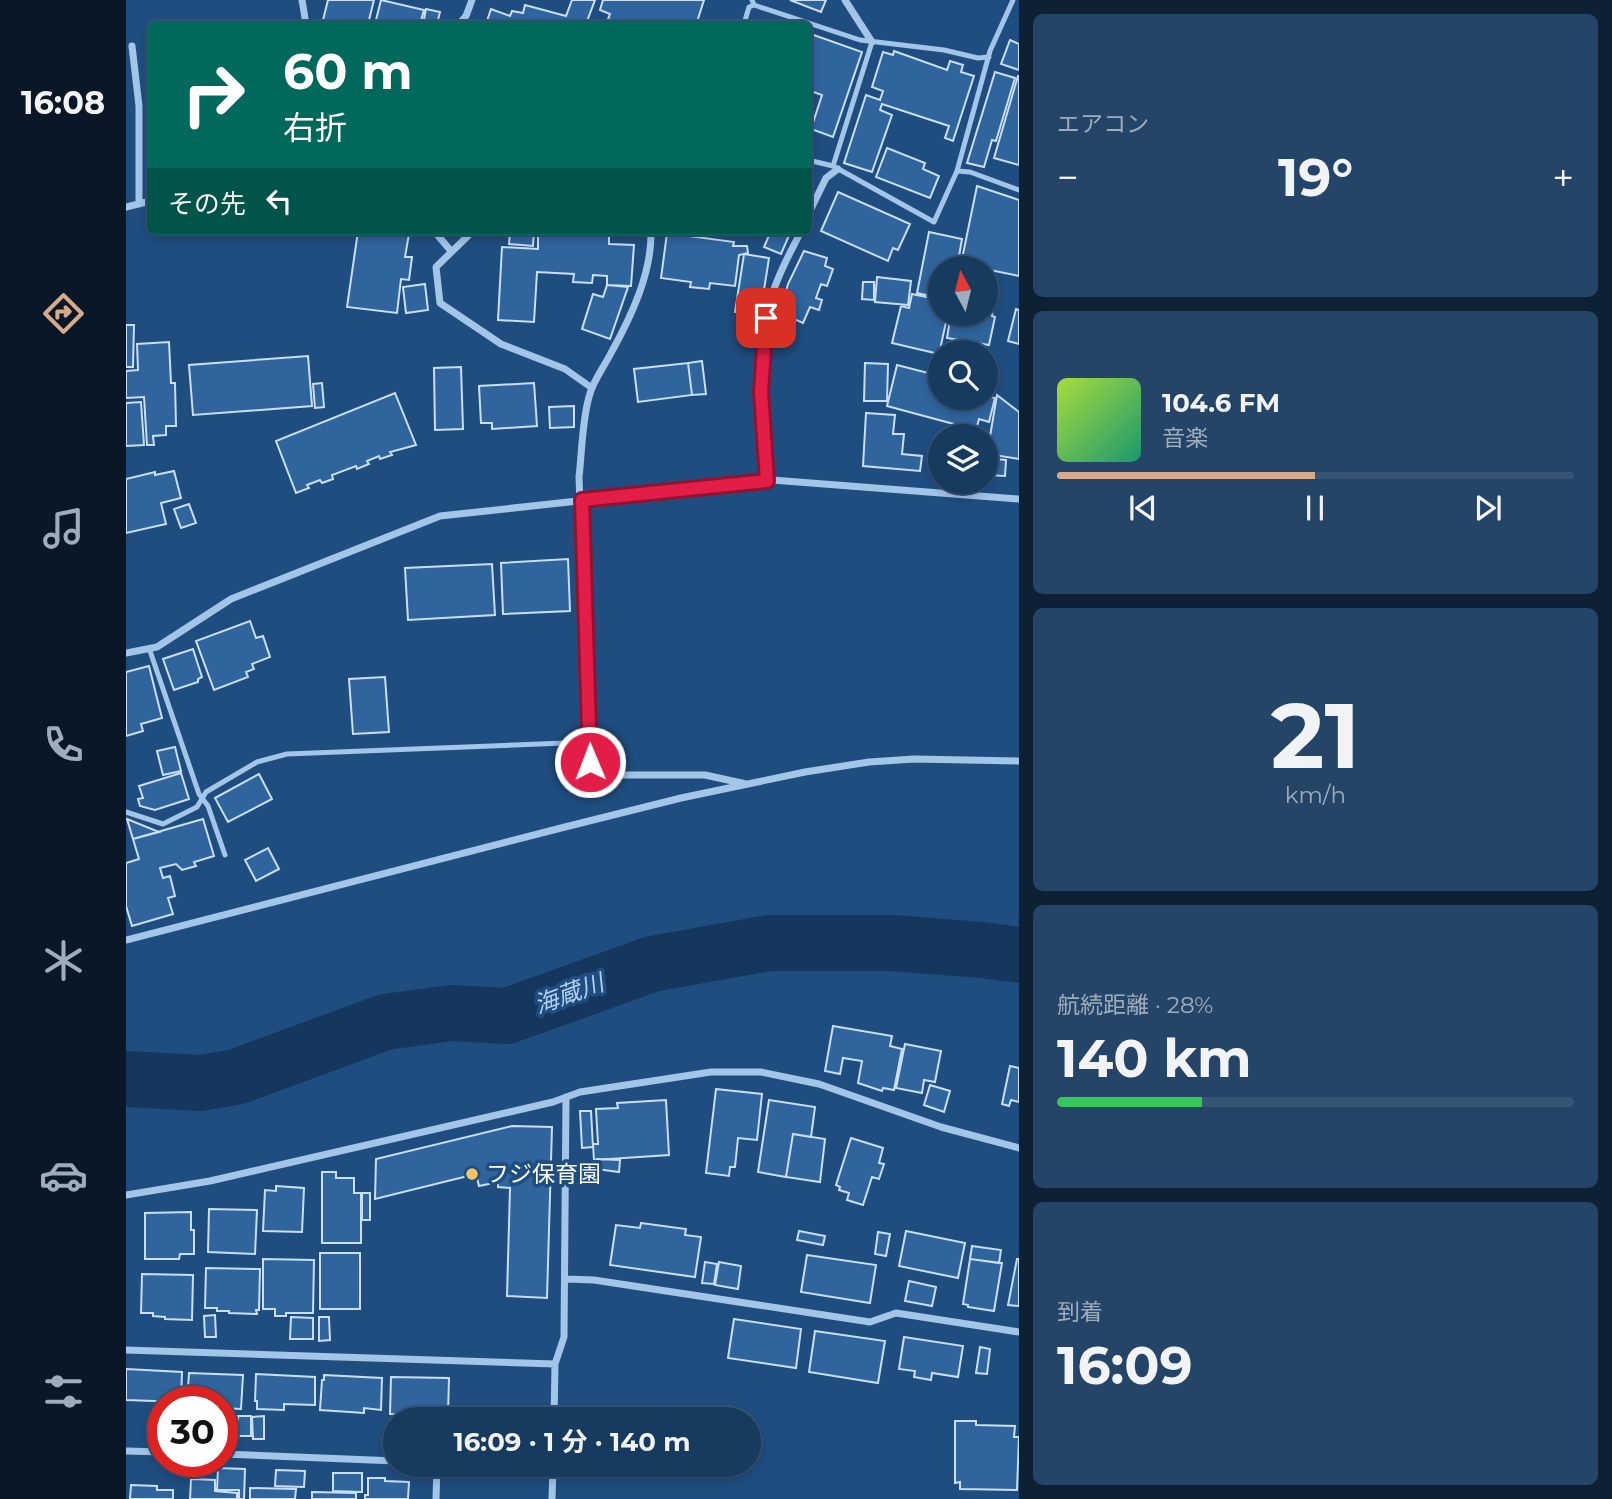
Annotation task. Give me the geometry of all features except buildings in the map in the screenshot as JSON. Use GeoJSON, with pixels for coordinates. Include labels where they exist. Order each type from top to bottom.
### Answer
{"type":"FeatureCollection","features":[{"type":"Feature","properties":{"kind":"street"},"geometry":{"type":"LineString","coordinates":[[302,0],[306,21]]}},
{"type":"Feature","properties":{"kind":"street"},"geometry":{"type":"LineString","coordinates":[[462,21],[472,0]]}},
{"type":"Feature","properties":{"kind":"street"},"geometry":{"type":"LineString","coordinates":[[845,0],[872,42]]}},
{"type":"Feature","properties":{"kind":"street"},"geometry":{"type":"LineString","coordinates":[[132,46],[139,106],[139,204]]}},
{"type":"Feature","properties":{"kind":"street"},"geometry":{"type":"LineString","coordinates":[[812,207],[826,178],[835,168]]}},
{"type":"Feature","properties":{"kind":"street"},"geometry":{"type":"LineString","coordinates":[[126,207],[147,202]]}},
{"type":"Feature","properties":{"kind":"street"},"geometry":{"type":"LineString","coordinates":[[437,235],[451,251]]}},
{"type":"Feature","properties":{"kind":"street"},"geometry":{"type":"LineString","coordinates":[[469,235],[436,267],[440,303],[501,344],[565,369],[592,388]]}},
{"type":"Feature","properties":{"kind":"street"},"geometry":{"type":"LineString","coordinates":[[651,235],[652,250],[637,299],[617,344],[589,395],[579,477],[582,500],[590,762],[599,771],[611,775],[705,775],[747,784]]}},
{"type":"Feature","properties":{"kind":"street"},"geometry":{"type":"LineString","coordinates":[[767,481],[761,392],[766,318],[772,295],[799,235]]}},
{"type":"Feature","properties":{"kind":"street"},"geometry":{"type":"LineString","coordinates":[[126,653],[157,647],[231,599],[440,516],[767,481],[1019,499]]}},
{"type":"Feature","properties":{"kind":"street"},"geometry":{"type":"LineString","coordinates":[[126,940],[565,827],[747,784],[869,762],[914,759],[1019,761]]}},
{"type":"Feature","properties":{"kind":"street"},"geometry":{"type":"LineString","coordinates":[[126,1195],[210,1181],[580,1092],[711,1072],[761,1072],[819,1084],[941,1127],[1019,1148]]}},
{"type":"Feature","properties":{"kind":"street"},"geometry":{"type":"LineString","coordinates":[[554,1407],[555,1364],[565,1337],[566,1097]]}},
{"type":"Feature","properties":{"kind":"street"},"geometry":{"type":"LineString","coordinates":[[566,1279],[594,1280],[870,1322],[896,1313],[1019,1332]]}},
{"type":"Feature","properties":{"kind":"street"},"geometry":{"type":"LineString","coordinates":[[126,1350],[555,1364]]}},
{"type":"Feature","properties":{"kind":"street"},"geometry":{"type":"LineString","coordinates":[[126,1451],[147,1452]]}},
{"type":"Feature","properties":{"kind":"street"},"geometry":{"type":"LineString","coordinates":[[238,1455],[383,1460]]}},
{"type":"Feature","properties":{"kind":"street"},"geometry":{"type":"LineString","coordinates":[[436,1499],[437,1477]]}},
{"type":"Feature","properties":{"kind":"street"},"geometry":{"type":"LineString","coordinates":[[552,1499],[553,1477]]}},
{"type":"Feature","properties":{"kind":"lane"},"geometry":{"type":"LineString","coordinates":[[812,161],[835,168],[934,222],[957,171],[989,51],[1013,0]]}},
{"type":"Feature","properties":{"kind":"lane"},"geometry":{"type":"LineString","coordinates":[[745,21],[753,2],[810,21]]}},
{"type":"Feature","properties":{"kind":"lane"},"geometry":{"type":"LineString","coordinates":[[812,22],[872,42],[944,50],[978,58],[989,57]]}},
{"type":"Feature","properties":{"kind":"lane"},"geometry":{"type":"LineString","coordinates":[[835,168],[872,42]]}},
{"type":"Feature","properties":{"kind":"lane"},"geometry":{"type":"LineString","coordinates":[[957,171],[970,172],[1019,190]]}},
{"type":"Feature","properties":{"kind":"lane"},"geometry":{"type":"LineString","coordinates":[[149,648],[202,799],[208,806],[225,855]]}},
{"type":"Feature","properties":{"kind":"lane"},"geometry":{"type":"LineString","coordinates":[[126,812],[163,824],[197,807],[206,792],[257,762],[287,754],[590,743]]}},
{"type":"Feature","properties":{"kind":"waterway","name":"海蔵川"},"geometry":{"type":"LineString","coordinates":[[126,1079],[200,1083],[236,1077],[385,1022],[452,1013],[507,1016],[652,964],[769,943],[892,943],[1019,955]]}},
{"type":"Feature","properties":{"kind":"place","name":"フジ保育園"},"geometry":{"type":"Point","coordinates":[472,1174]}},
{"type":"Feature","properties":{"kind":"route"},"geometry":{"type":"LineString","coordinates":[[590,762],[582,500],[767,481],[761,392],[766,318]]}}]}
